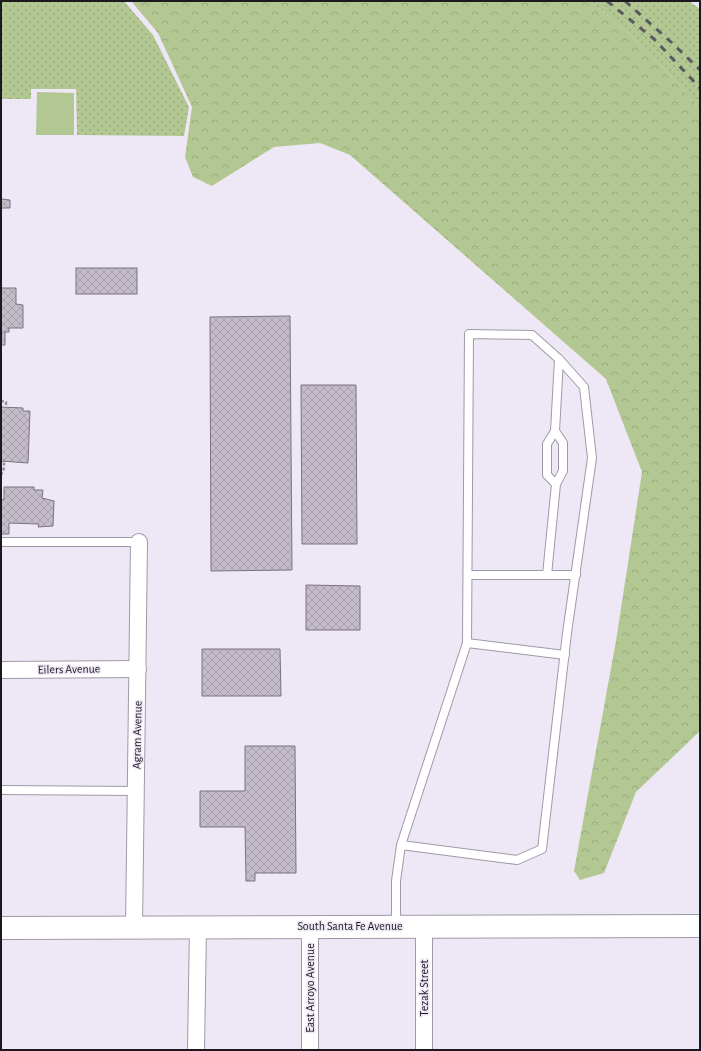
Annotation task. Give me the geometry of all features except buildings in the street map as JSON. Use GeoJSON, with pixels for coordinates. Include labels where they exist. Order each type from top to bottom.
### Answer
{"type":"FeatureCollection","features":[{"type":"Feature","properties":{"kind":"street","name":"Agram Avenue"},"geometry":{"type":"LineString","coordinates":[[134,928],[139,542]]}},
{"type":"Feature","properties":{"kind":"street","name":"Eilers Avenue"},"geometry":{"type":"LineString","coordinates":[[1,670],[138,669]]}},
{"type":"Feature","properties":{"kind":"street","name":"South Santa Fe Avenue"},"geometry":{"type":"LineString","coordinates":[[1,928],[134,928],[198,926],[700,926]]}},
{"type":"Feature","properties":{"kind":"street"},"geometry":{"type":"LineString","coordinates":[[196,1050],[198,926]]}},
{"type":"Feature","properties":{"kind":"street","name":"East Arroyo Avenue"},"geometry":{"type":"LineString","coordinates":[[310,926],[310,1050]]}},
{"type":"Feature","properties":{"kind":"street","name":"Tezak Street"},"geometry":{"type":"LineString","coordinates":[[424,927],[424,1050]]}},
{"type":"Feature","properties":{"kind":"lane"},"geometry":{"type":"LineString","coordinates":[[396,926],[396,881],[401,844],[467,643],[469,576],[469,334],[532,335],[560,359],[584,387],[592,458],[565,655],[542,849],[517,860],[401,844]]}},
{"type":"Feature","properties":{"kind":"lane"},"geometry":{"type":"LineString","coordinates":[[556,484],[547,475],[546,444],[555,431],[560,359]]}},
{"type":"Feature","properties":{"kind":"lane"},"geometry":{"type":"LineString","coordinates":[[547,575],[556,484],[563,472],[563,443],[555,431]]}},
{"type":"Feature","properties":{"kind":"lane"},"geometry":{"type":"LineString","coordinates":[[1,542],[139,542]]}},
{"type":"Feature","properties":{"kind":"lane"},"geometry":{"type":"LineString","coordinates":[[469,576],[576,575]]}},
{"type":"Feature","properties":{"kind":"lane"},"geometry":{"type":"LineString","coordinates":[[467,643],[565,655]]}},
{"type":"Feature","properties":{"kind":"lane"},"geometry":{"type":"LineString","coordinates":[[1,790],[136,791]]}},
{"type":"Feature","properties":{"kind":"path"},"geometry":{"type":"LineString","coordinates":[[1,402],[6,402],[6,407]]}},
{"type":"Feature","properties":{"kind":"path"},"geometry":{"type":"LineString","coordinates":[[1,475],[4,461]]}},
{"type":"Feature","properties":{"kind":"green space"},"geometry":{"type":"Polygon","coordinates":[[[1,1],[124,1],[153,35],[189,107],[184,136],[77,135],[76,89],[31,89],[31,99],[1,99],[1,1]]]}},
{"type":"Feature","properties":{"kind":"green space"},"geometry":{"type":"Polygon","coordinates":[[[131,1],[590,1],[648,52],[700,109],[700,731],[636,792],[604,873],[580,880],[574,871],[616,641],[642,472],[606,379],[350,155],[320,143],[274,147],[212,186],[193,177],[185,157],[192,107],[158,33],[131,1]]]}},
{"type":"Feature","properties":{"kind":"green space"},"geometry":{"type":"Polygon","coordinates":[[[590,1],[689,1],[700,9],[700,109],[648,52],[590,1]]]}},
{"type":"Feature","properties":{"kind":"green space"},"geometry":{"type":"Polygon","coordinates":[[[37,92],[74,93],[74,135],[36,135],[37,92]]]}},
{"type":"Feature","properties":{"kind":"railway"},"geometry":{"type":"LineString","coordinates":[[607,1],[654,39],[700,88]]}},
{"type":"Feature","properties":{"kind":"railway"},"geometry":{"type":"LineString","coordinates":[[625,1],[700,70]]}}]}
